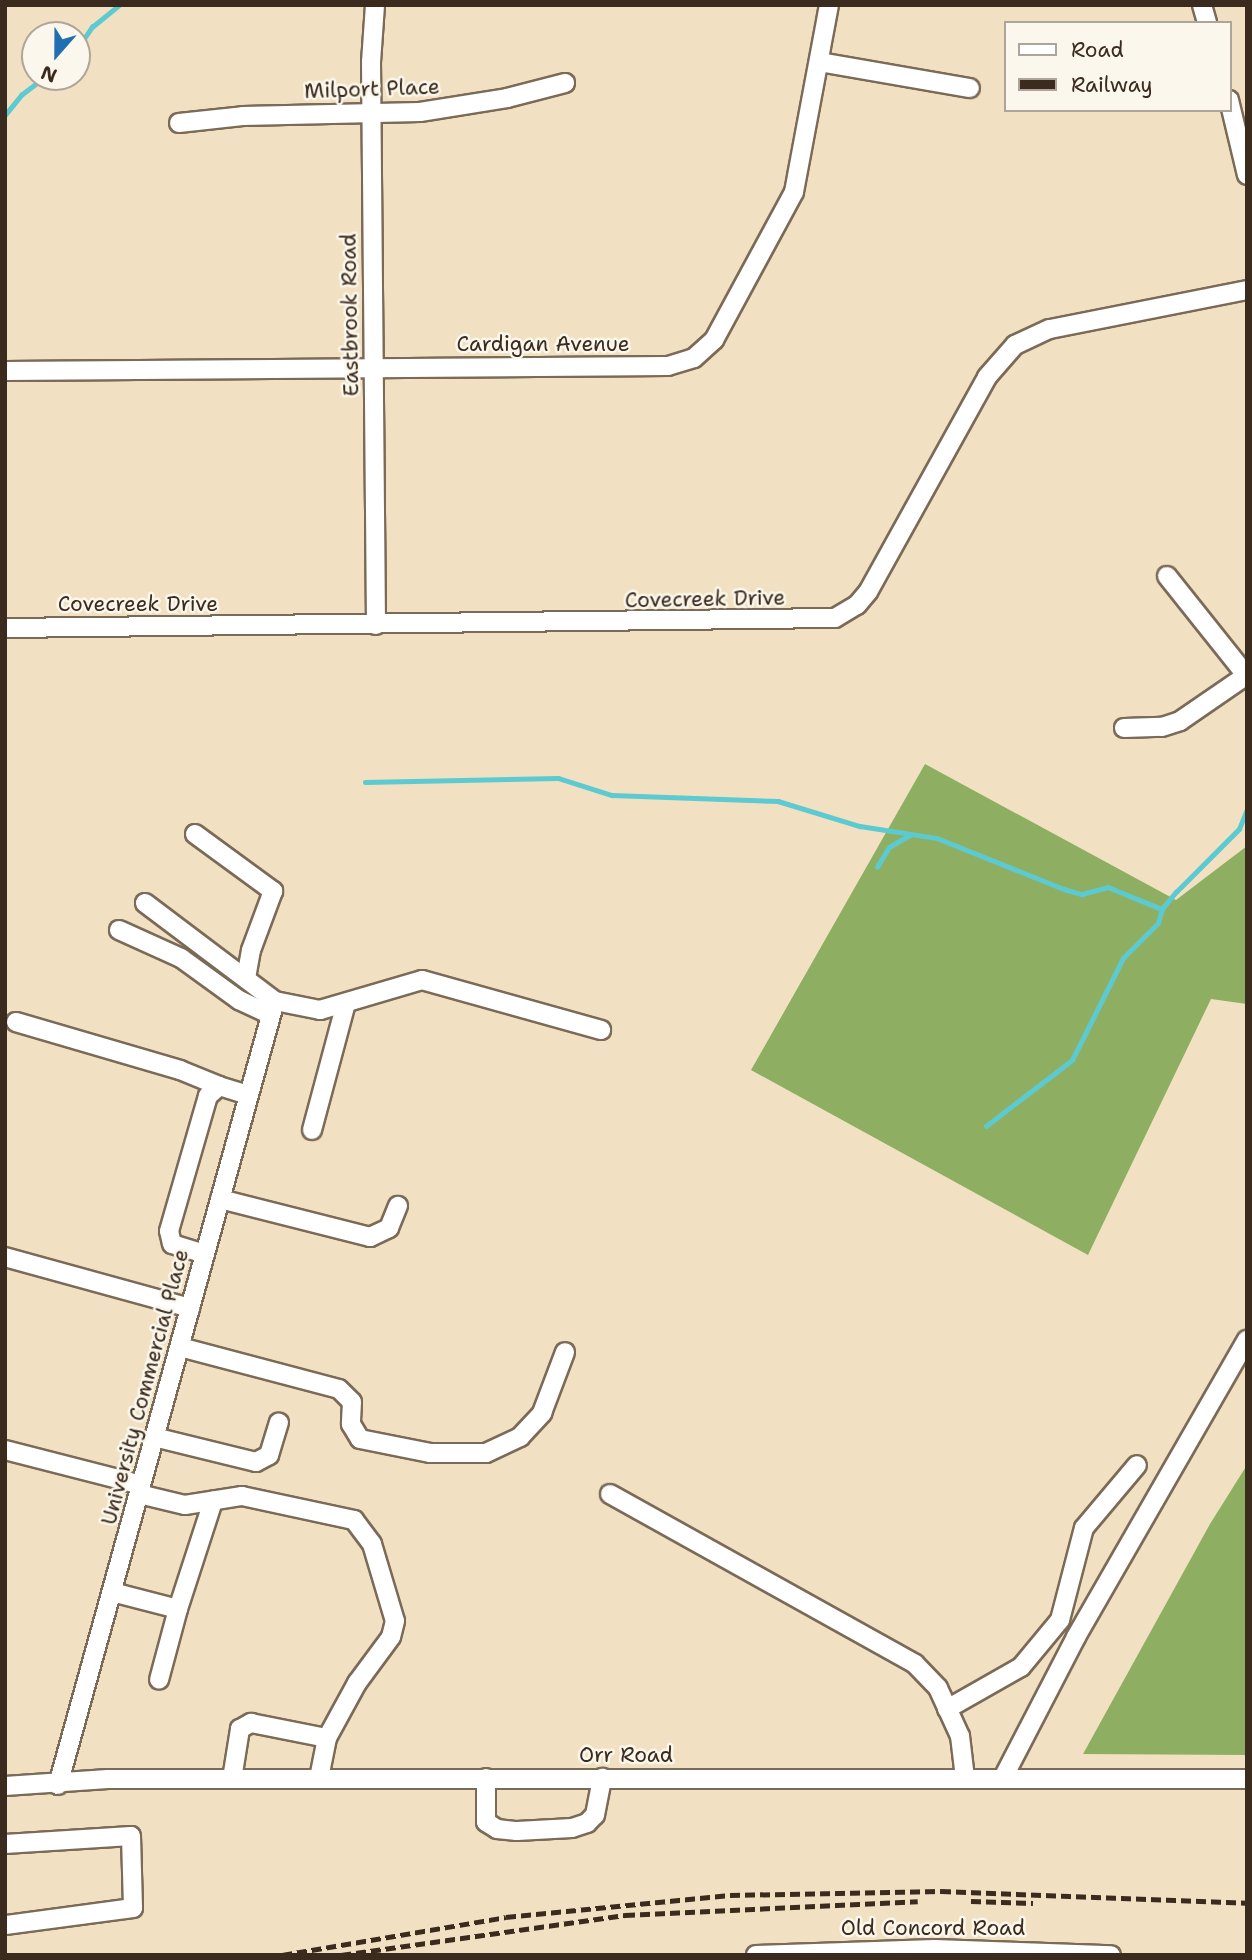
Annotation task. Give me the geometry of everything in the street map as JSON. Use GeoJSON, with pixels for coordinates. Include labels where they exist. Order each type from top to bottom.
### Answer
{"type":"FeatureCollection","features":[{"type":"Feature","properties":{"kind":"street","name":"Eastbrook Road"},"geometry":{"type":"LineString","coordinates":[[375,5],[372,113],[376,625]]}},
{"type":"Feature","properties":{"kind":"street","name":"Cardigan Avenue"},"geometry":{"type":"LineString","coordinates":[[5,371],[668,366],[701,353],[714,340],[794,192],[829,5]]}},
{"type":"Feature","properties":{"kind":"street"},"geometry":{"type":"LineString","coordinates":[[819,62],[970,88]]}},
{"type":"Feature","properties":{"kind":"street","name":"Milport Place"},"geometry":{"type":"LineString","coordinates":[[180,123],[243,116],[449,108],[565,83]]}},
{"type":"Feature","properties":{"kind":"street"},"geometry":{"type":"LineString","coordinates":[[1231,108],[1247,175]]}},
{"type":"Feature","properties":{"kind":"street","name":"Covecreek Drive"},"geometry":{"type":"LineString","coordinates":[[5,628],[835,618],[857,605],[868,592],[987,377],[1015,345],[1050,329],[1247,290]]}},
{"type":"Feature","properties":{"kind":"street"},"geometry":{"type":"LineString","coordinates":[[1124,728],[1162,727],[1180,721],[1246,675],[1167,576]]}},
{"type":"Feature","properties":{"kind":"street"},"geometry":{"type":"LineString","coordinates":[[195,834],[273,891],[251,950],[246,979]]}},
{"type":"Feature","properties":{"kind":"street"},"geometry":{"type":"LineString","coordinates":[[145,903],[246,979],[273,1008]]}},
{"type":"Feature","properties":{"kind":"street"},"geometry":{"type":"LineString","coordinates":[[119,930],[181,958],[239,1000],[273,1008],[320,1010],[422,981],[601,1030]]}},
{"type":"Feature","properties":{"kind":"street"},"geometry":{"type":"LineString","coordinates":[[312,1130],[346,1003]]}},
{"type":"Feature","properties":{"kind":"street","name":"University Commercial Place"},"geometry":{"type":"LineString","coordinates":[[58,1785],[273,1008]]}},
{"type":"Feature","properties":{"kind":"street"},"geometry":{"type":"LineString","coordinates":[[16,1022],[180,1070],[249,1095]]}},
{"type":"Feature","properties":{"kind":"street"},"geometry":{"type":"LineString","coordinates":[[205,1254],[172,1244],[168,1237],[208,1096],[219,1086]]}},
{"type":"Feature","properties":{"kind":"street"},"geometry":{"type":"LineString","coordinates":[[220,1199],[370,1237],[388,1228],[398,1206]]}},
{"type":"Feature","properties":{"kind":"street"},"geometry":{"type":"LineString","coordinates":[[5,1258],[190,1308]]}},
{"type":"Feature","properties":{"kind":"street"},"geometry":{"type":"LineString","coordinates":[[1003,1778],[1076,1637],[1247,1340]]}},
{"type":"Feature","properties":{"kind":"street"},"geometry":{"type":"LineString","coordinates":[[180,1347],[339,1389],[352,1402],[351,1424],[360,1439],[430,1453],[486,1453],[520,1437],[542,1413],[565,1352]]}},
{"type":"Feature","properties":{"kind":"street"},"geometry":{"type":"LineString","coordinates":[[154,1437],[256,1462],[269,1455],[279,1422]]}},
{"type":"Feature","properties":{"kind":"street"},"geometry":{"type":"LineString","coordinates":[[5,1450],[140,1489],[184,1505],[242,1496],[354,1520],[372,1544],[395,1621],[391,1637],[357,1683],[327,1738],[320,1778]]}},
{"type":"Feature","properties":{"kind":"street"},"geometry":{"type":"LineString","coordinates":[[947,1709],[1021,1667],[1060,1620],[1084,1528],[1137,1465]]}},
{"type":"Feature","properties":{"kind":"street"},"geometry":{"type":"LineString","coordinates":[[610,1494],[915,1664],[938,1688],[960,1736],[965,1778]]}},
{"type":"Feature","properties":{"kind":"street"},"geometry":{"type":"LineString","coordinates":[[159,1680],[212,1500]]}},
{"type":"Feature","properties":{"kind":"street"},"geometry":{"type":"LineString","coordinates":[[112,1592],[178,1609]]}},
{"type":"Feature","properties":{"kind":"street"},"geometry":{"type":"LineString","coordinates":[[232,1779],[240,1729],[251,1723],[327,1738]]}},
{"type":"Feature","properties":{"kind":"street"},"geometry":{"type":"LineString","coordinates":[[486,1778],[486,1822],[497,1829],[517,1831],[572,1828],[587,1823],[595,1815],[602,1778]]}},
{"type":"Feature","properties":{"kind":"street","name":"Orr Road"},"geometry":{"type":"LineString","coordinates":[[5,1786],[58,1785],[108,1779],[1247,1779]]}},
{"type":"Feature","properties":{"kind":"street"},"geometry":{"type":"LineString","coordinates":[[5,1844],[131,1836],[133,1908],[5,1925]]}},
{"type":"Feature","properties":{"kind":"street","name":"Old Concord Road"},"geometry":{"type":"LineString","coordinates":[[756,1955],[973,1952],[1111,1955]]}},
{"type":"Feature","properties":{"kind":"green space"},"geometry":{"type":"Polygon","coordinates":[[[925,764],[1176,900],[1247,846],[1247,1004],[1211,999],[1088,1255],[751,1070],[925,764]]]}},
{"type":"Feature","properties":{"kind":"green space"},"geometry":{"type":"Polygon","coordinates":[[[1247,1465],[1247,1755],[1083,1754],[1210,1524],[1247,1465]]]}},
{"type":"Feature","properties":{"kind":"waterway"},"geometry":{"type":"LineString","coordinates":[[91,28],[119,5]]}},
{"type":"Feature","properties":{"kind":"waterway"},"geometry":{"type":"LineString","coordinates":[[5,115],[26,91]]}},
{"type":"Feature","properties":{"kind":"waterway"},"geometry":{"type":"LineString","coordinates":[[365,782],[558,778],[612,795],[778,801],[860,826],[937,838],[1064,889],[1082,894],[1108,887],[1162,909]]}},
{"type":"Feature","properties":{"kind":"waterway"},"geometry":{"type":"LineString","coordinates":[[986,1126],[1072,1060],[1123,958],[1158,923],[1162,909],[1176,892],[1239,829],[1247,809]]}},
{"type":"Feature","properties":{"kind":"waterway"},"geometry":{"type":"LineString","coordinates":[[877,867],[889,847],[910,835]]}},
{"type":"Feature","properties":{"kind":"railway"},"geometry":{"type":"LineString","coordinates":[[282,1955],[506,1917],[730,1895],[941,1891],[1247,1903]]}},
{"type":"Feature","properties":{"kind":"railway"},"geometry":{"type":"LineString","coordinates":[[341,1955],[625,1915],[918,1901]]}},
{"type":"Feature","properties":{"kind":"railway"},"geometry":{"type":"LineString","coordinates":[[971,1901],[1033,1903]]}}]}
